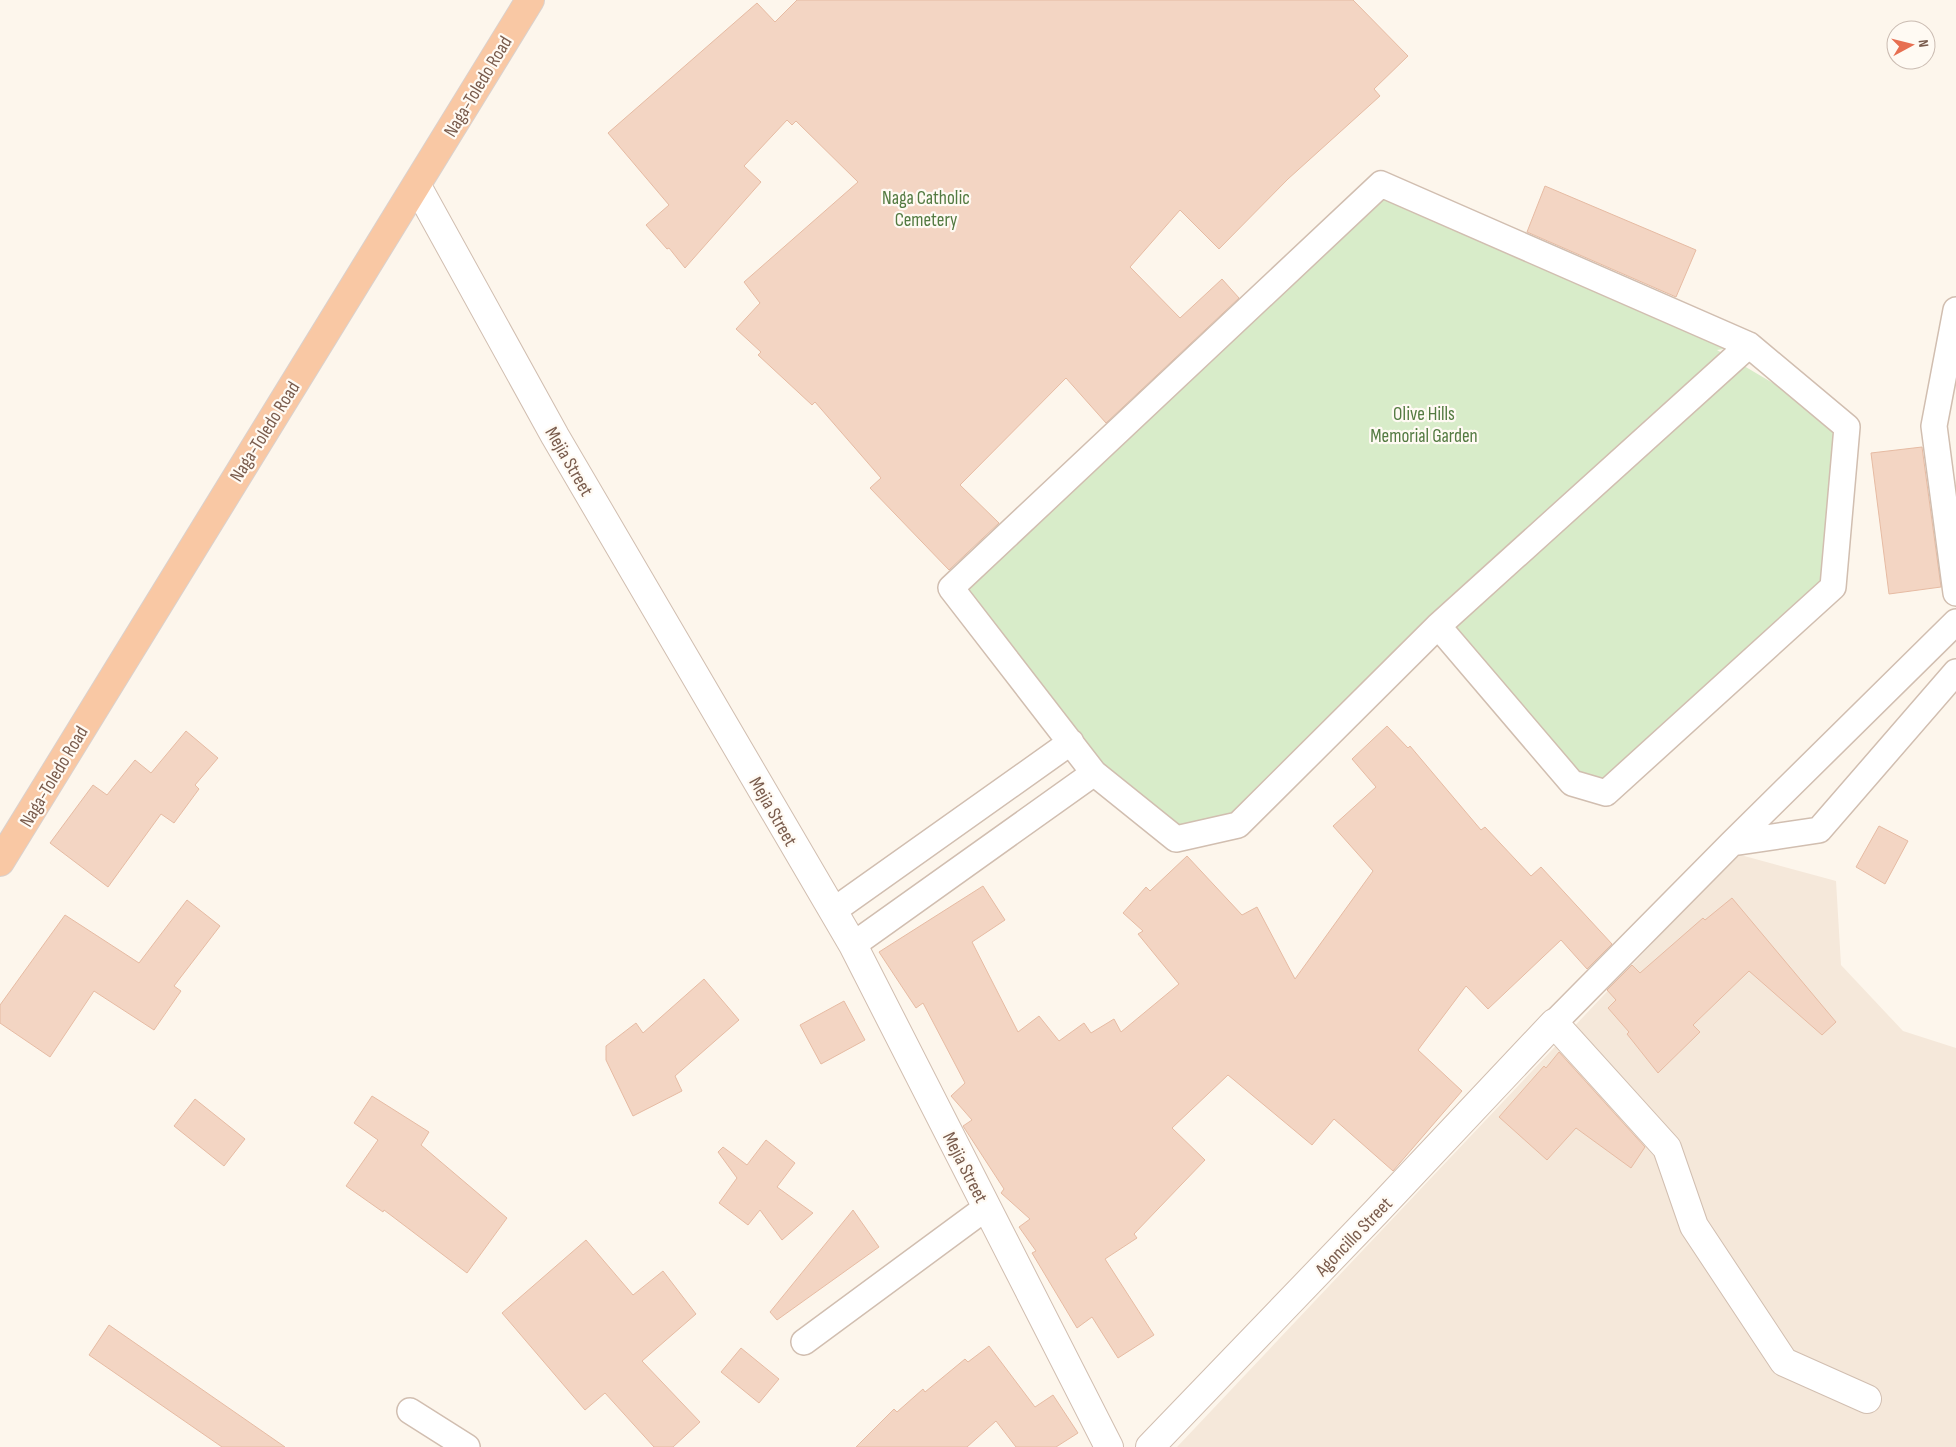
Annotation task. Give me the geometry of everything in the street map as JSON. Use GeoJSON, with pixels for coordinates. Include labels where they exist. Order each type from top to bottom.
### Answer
{"type":"FeatureCollection","features":[{"type":"Feature","properties":{"kind":"highway","name":"Naga-Toledo Road"},"geometry":{"type":"LineString","coordinates":[[0,862],[190,550],[417,186],[530,0]]}},
{"type":"Feature","properties":{"kind":"street","name":"Mejia Street"},"geometry":{"type":"LineString","coordinates":[[417,186],[555,436],[853,945],[1109,1447]]}},
{"type":"Feature","properties":{"kind":"street"},"geometry":{"type":"LineString","coordinates":[[1554,1023],[1667,1148],[1694,1226],[1784,1362],[1867,1399]]}},
{"type":"Feature","properties":{"kind":"street","name":"Agoncillo Street"},"geometry":{"type":"LineString","coordinates":[[1150,1447],[1383,1205],[1554,1023]]}},
{"type":"Feature","properties":{"kind":"lane"},"geometry":{"type":"LineString","coordinates":[[1438,626],[1572,783],[1606,793],[1833,587],[1847,427],[1750,345],[1381,184],[951,588],[1094,773],[1176,839],[1238,825],[1438,626],[1750,345]]}},
{"type":"Feature","properties":{"kind":"lane"},"geometry":{"type":"LineString","coordinates":[[1956,310],[1934,426],[1956,594]]}},
{"type":"Feature","properties":{"kind":"lane"},"geometry":{"type":"LineString","coordinates":[[1554,1023],[1732,843],[1956,622]]}},
{"type":"Feature","properties":{"kind":"lane"},"geometry":{"type":"LineString","coordinates":[[1732,843],[1819,830],[1956,672]]}},
{"type":"Feature","properties":{"kind":"lane"},"geometry":{"type":"LineString","coordinates":[[833,911],[1070,742]]}},
{"type":"Feature","properties":{"kind":"lane"},"geometry":{"type":"LineString","coordinates":[[853,945],[1094,773]]}},
{"type":"Feature","properties":{"kind":"lane"},"geometry":{"type":"LineString","coordinates":[[804,1342],[987,1207]]}},
{"type":"Feature","properties":{"kind":"lane"},"geometry":{"type":"LineString","coordinates":[[410,1411],[467,1447]]}},
{"type":"Feature","properties":{"kind":"shaded area"},"geometry":{"type":"Polygon","coordinates":[[[1737,854],[1836,881],[1841,965],[1903,1031],[1956,1048],[1956,1447],[1177,1447],[1737,854]]]}},
{"type":"Feature","properties":{"kind":"green space","name":"Olive Hills Memorial Garden"},"geometry":{"type":"Polygon","coordinates":[[[1381,184],[1749,345],[1717,350],[1847,427],[1833,587],[1606,793],[1572,783],[1438,627],[1238,825],[1176,839],[1094,773],[951,588],[1381,184]]]}},
{"type":"Feature","properties":{"kind":"building","name":"Naga Catholic Cemetery"},"geometry":{"type":"Polygon","coordinates":[[[797,0],[1353,0],[1408,56],[1374,89],[1380,96],[1288,179],[1219,249],[1180,210],[1130,267],[1180,318],[1222,279],[1239,298],[1106,423],[1066,378],[960,485],[999,523],[949,570],[870,488],[881,478],[815,402],[812,405],[758,355],[761,352],[736,329],[760,303],[744,282],[858,182],[796,121],[792,125],[787,120],[744,166],[761,182],[685,268],[669,248],[667,249],[646,225],[669,205],[608,133],[757,3],[775,22],[797,0]]]}},
{"type":"Feature","properties":{"kind":"building"},"geometry":{"type":"Polygon","coordinates":[[[1545,186],[1696,250],[1676,297],[1527,232],[1545,186]]]}},
{"type":"Feature","properties":{"kind":"building"},"geometry":{"type":"Polygon","coordinates":[[[1922,447],[1941,587],[1889,594],[1871,453],[1922,447]]]}},
{"type":"Feature","properties":{"kind":"building"},"geometry":{"type":"Polygon","coordinates":[[[1387,726],[1408,748],[1410,746],[1481,830],[1485,827],[1531,876],[1541,867],[1612,944],[1587,969],[1561,940],[1488,1009],[1466,986],[1418,1050],[1462,1091],[1393,1171],[1334,1119],[1312,1145],[1228,1075],[1172,1128],[1205,1160],[1134,1234],[1137,1238],[1105,1259],[1154,1335],[1118,1358],[1092,1317],[1077,1328],[1032,1253],[1036,1251],[1019,1227],[1030,1219],[1001,1193],[1004,1189],[963,1126],[972,1120],[951,1096],[965,1083],[923,1003],[916,1008],[879,952],[983,886],[1005,920],[972,942],[1018,1032],[1039,1016],[1059,1041],[1084,1023],[1091,1033],[1114,1019],[1121,1032],[1179,984],[1138,934],[1143,931],[1123,913],[1146,887],[1150,891],[1187,856],[1242,915],[1257,907],[1295,979],[1373,871],[1333,826],[1376,787],[1352,759],[1387,726]]]}},
{"type":"Feature","properties":{"kind":"building"},"geometry":{"type":"Polygon","coordinates":[[[186,731],[218,758],[195,785],[199,789],[174,823],[161,814],[108,887],[50,843],[93,785],[107,795],[135,760],[151,773],[186,731]]]}},
{"type":"Feature","properties":{"kind":"building"},"geometry":{"type":"Polygon","coordinates":[[[1879,826],[1908,841],[1885,884],[1856,867],[1879,826]]]}},
{"type":"Feature","properties":{"kind":"building"},"geometry":{"type":"Polygon","coordinates":[[[1732,898],[1836,1022],[1822,1035],[1749,971],[1693,1025],[1700,1032],[1658,1073],[1627,1034],[1629,1032],[1608,1008],[1616,1000],[1607,990],[1632,965],[1640,973],[1703,918],[1705,920],[1732,898]]]}},
{"type":"Feature","properties":{"kind":"building"},"geometry":{"type":"Polygon","coordinates":[[[187,900],[220,926],[174,986],[181,991],[154,1030],[94,991],[50,1057],[0,1023],[0,1005],[65,915],[139,963],[187,900]]]}},
{"type":"Feature","properties":{"kind":"building"},"geometry":{"type":"Polygon","coordinates":[[[704,979],[739,1020],[675,1076],[682,1091],[633,1116],[606,1060],[606,1046],[636,1023],[643,1033],[704,979]]]}},
{"type":"Feature","properties":{"kind":"building"},"geometry":{"type":"Polygon","coordinates":[[[844,1001],[865,1040],[821,1064],[800,1025],[844,1001]]]}},
{"type":"Feature","properties":{"kind":"building"},"geometry":{"type":"Polygon","coordinates":[[[1559,1052],[1645,1147],[1631,1168],[1576,1128],[1547,1160],[1499,1117],[1544,1066],[1546,1068],[1559,1052]]]}},
{"type":"Feature","properties":{"kind":"building"},"geometry":{"type":"Polygon","coordinates":[[[372,1096],[429,1132],[421,1145],[507,1218],[467,1273],[384,1210],[383,1212],[346,1186],[378,1140],[354,1123],[372,1096]]]}},
{"type":"Feature","properties":{"kind":"building"},"geometry":{"type":"Polygon","coordinates":[[[195,1099],[245,1139],[224,1166],[174,1126],[195,1099]]]}},
{"type":"Feature","properties":{"kind":"building"},"geometry":{"type":"Polygon","coordinates":[[[766,1140],[795,1163],[777,1187],[813,1213],[782,1240],[760,1210],[748,1225],[719,1203],[737,1178],[718,1152],[723,1147],[747,1165],[766,1140]]]}},
{"type":"Feature","properties":{"kind":"building"},"geometry":{"type":"Polygon","coordinates":[[[853,1210],[879,1247],[777,1320],[770,1312],[853,1210]]]}},
{"type":"Feature","properties":{"kind":"building"},"geometry":{"type":"Polygon","coordinates":[[[586,1240],[633,1295],[663,1271],[696,1314],[642,1361],[700,1422],[673,1447],[654,1447],[605,1393],[585,1410],[502,1313],[586,1240]]]}},
{"type":"Feature","properties":{"kind":"building"},"geometry":{"type":"Polygon","coordinates":[[[109,1325],[285,1447],[222,1447],[89,1355],[109,1325]]]}},
{"type":"Feature","properties":{"kind":"building"},"geometry":{"type":"Polygon","coordinates":[[[989,1346],[1035,1407],[1053,1395],[1078,1433],[1056,1447],[1016,1447],[996,1421],[967,1447],[856,1447],[894,1409],[897,1412],[923,1389],[925,1392],[965,1359],[968,1362],[989,1346]]]}},
{"type":"Feature","properties":{"kind":"building"},"geometry":{"type":"Polygon","coordinates":[[[741,1348],[779,1379],[759,1403],[721,1372],[741,1348]]]}}]}
